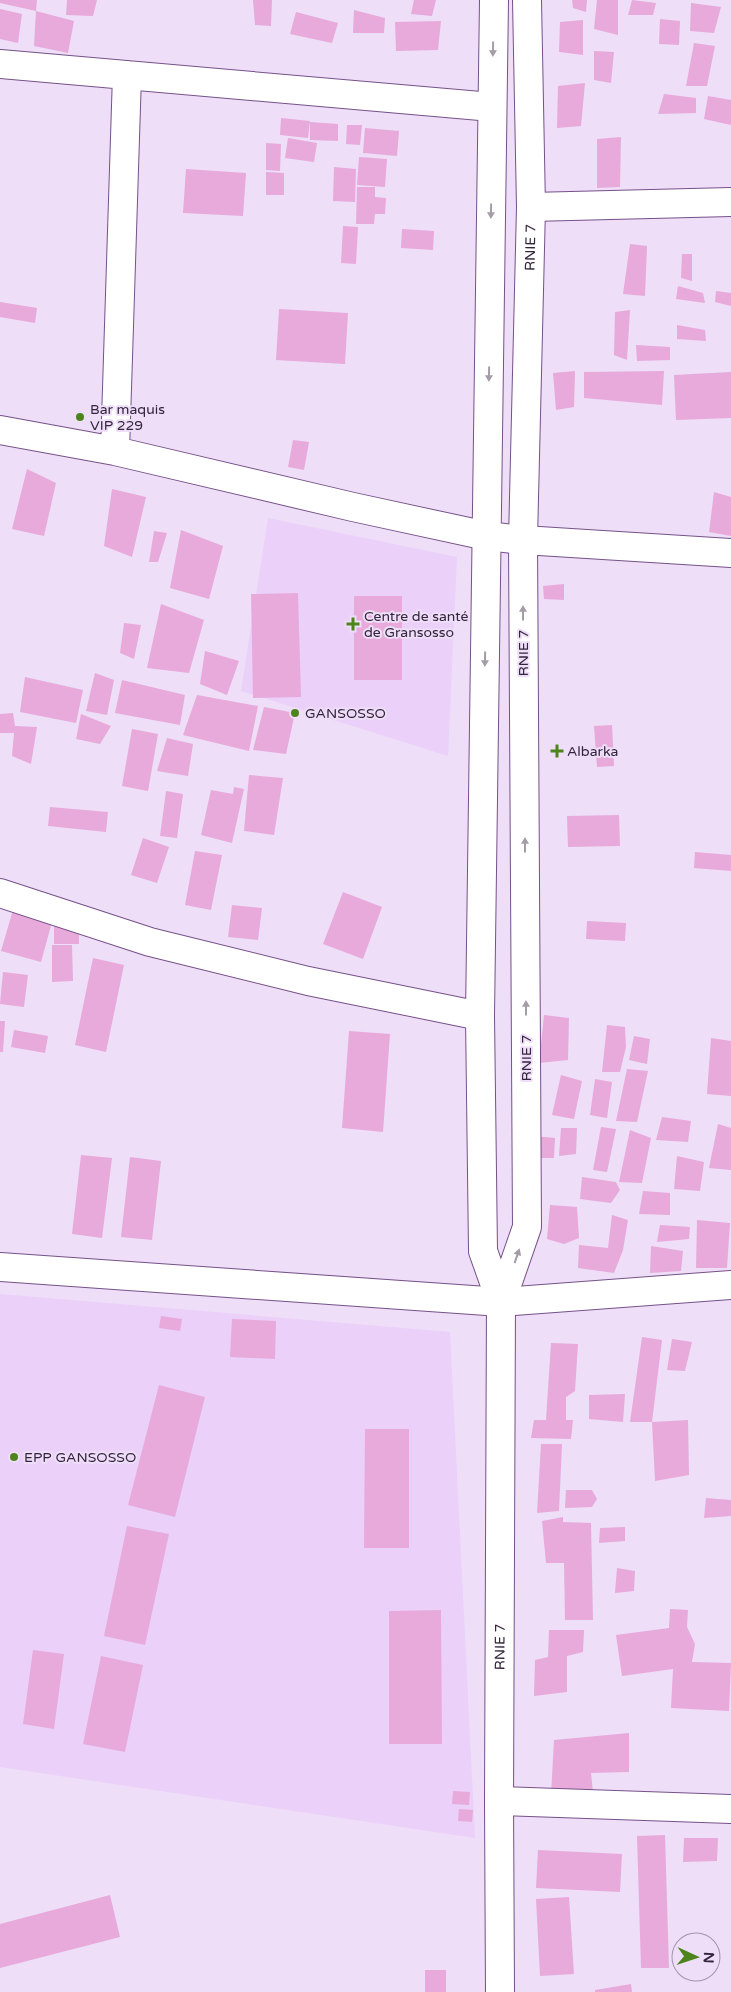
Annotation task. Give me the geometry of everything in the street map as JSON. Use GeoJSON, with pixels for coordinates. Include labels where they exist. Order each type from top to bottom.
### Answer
{"type":"FeatureCollection","features":[{"type":"Feature","properties":{"kind":"main road","name":"RNIE 7"},"geometry":{"type":"LineString","coordinates":[[494,0],[480,1016],[483,1252],[501,1302]]}},
{"type":"Feature","properties":{"kind":"main road","name":"RNIE 7"},"geometry":{"type":"LineString","coordinates":[[500,1992],[501,1302],[527,1227],[523,540],[530,207],[527,0]]}},
{"type":"Feature","properties":{"kind":"main road"},"geometry":{"type":"LineString","coordinates":[[0,64],[492,108]]}},
{"type":"Feature","properties":{"kind":"main road"},"geometry":{"type":"LineString","coordinates":[[115,451],[127,75]]}},
{"type":"Feature","properties":{"kind":"main road"},"geometry":{"type":"LineString","coordinates":[[530,207],[731,202]]}},
{"type":"Feature","properties":{"kind":"main road"},"geometry":{"type":"LineString","coordinates":[[0,430],[115,451],[353,507],[487,536],[731,553]]}},
{"type":"Feature","properties":{"kind":"main road"},"geometry":{"type":"LineString","coordinates":[[0,893],[150,942],[308,981],[480,1016]]}},
{"type":"Feature","properties":{"kind":"main road"},"geometry":{"type":"LineString","coordinates":[[0,1266],[501,1302],[731,1285]]}},
{"type":"Feature","properties":{"kind":"main road"},"geometry":{"type":"LineString","coordinates":[[499,1801],[731,1810]]}},
{"type":"Feature","properties":{"kind":"shaded area","name":"Centre de santé de Gransosso"},"geometry":{"type":"Polygon","coordinates":[[[268,518],[457,557],[448,756],[241,691],[268,518]]]}},
{"type":"Feature","properties":{"kind":"shaded area"},"geometry":{"type":"Polygon","coordinates":[[[0,1294],[450,1332],[475,1838],[0,1767],[0,1294]]]}},
{"type":"Feature","properties":{"kind":"building"},"geometry":{"type":"Polygon","coordinates":[[[0,0],[37,0],[36,11],[0,3],[0,0]]]}},
{"type":"Feature","properties":{"kind":"building"},"geometry":{"type":"Polygon","coordinates":[[[67,0],[97,0],[93,16],[66,15],[67,0]]]}},
{"type":"Feature","properties":{"kind":"building"},"geometry":{"type":"Polygon","coordinates":[[[253,0],[272,0],[271,26],[255,25],[253,0]]]}},
{"type":"Feature","properties":{"kind":"building"},"geometry":{"type":"Polygon","coordinates":[[[414,0],[436,0],[432,16],[411,14],[414,0]]]}},
{"type":"Feature","properties":{"kind":"building"},"geometry":{"type":"Polygon","coordinates":[[[572,0],[587,0],[586,12],[573,8],[572,0]]]}},
{"type":"Feature","properties":{"kind":"building"},"geometry":{"type":"Polygon","coordinates":[[[597,0],[618,0],[618,35],[594,29],[597,0]]]}},
{"type":"Feature","properties":{"kind":"building"},"geometry":{"type":"Polygon","coordinates":[[[632,0],[656,3],[653,15],[628,15],[632,0]]]}},
{"type":"Feature","properties":{"kind":"building"},"geometry":{"type":"Polygon","coordinates":[[[691,3],[721,7],[714,33],[690,31],[691,3]]]}},
{"type":"Feature","properties":{"kind":"building"},"geometry":{"type":"Polygon","coordinates":[[[0,9],[22,14],[18,43],[0,39],[0,9]]]}},
{"type":"Feature","properties":{"kind":"building"},"geometry":{"type":"Polygon","coordinates":[[[354,10],[385,18],[384,33],[353,33],[354,10]]]}},
{"type":"Feature","properties":{"kind":"building"},"geometry":{"type":"Polygon","coordinates":[[[36,11],[74,21],[68,53],[34,46],[36,11]]]}},
{"type":"Feature","properties":{"kind":"building"},"geometry":{"type":"Polygon","coordinates":[[[296,12],[338,23],[332,43],[290,34],[296,12]]]}},
{"type":"Feature","properties":{"kind":"building"},"geometry":{"type":"Polygon","coordinates":[[[660,19],[680,21],[679,45],[659,44],[660,19]]]}},
{"type":"Feature","properties":{"kind":"building"},"geometry":{"type":"Polygon","coordinates":[[[583,20],[583,55],[559,52],[560,22],[583,20]]]}},
{"type":"Feature","properties":{"kind":"building"},"geometry":{"type":"Polygon","coordinates":[[[441,21],[438,50],[396,51],[395,22],[441,21]]]}},
{"type":"Feature","properties":{"kind":"building"},"geometry":{"type":"Polygon","coordinates":[[[694,43],[715,46],[707,86],[686,86],[694,43]]]}},
{"type":"Feature","properties":{"kind":"building"},"geometry":{"type":"Polygon","coordinates":[[[594,51],[614,52],[611,83],[594,80],[594,51]]]}},
{"type":"Feature","properties":{"kind":"building"},"geometry":{"type":"Polygon","coordinates":[[[585,83],[581,126],[557,128],[558,86],[585,83]]]}},
{"type":"Feature","properties":{"kind":"building"},"geometry":{"type":"Polygon","coordinates":[[[664,94],[696,98],[696,113],[658,114],[664,94]]]}},
{"type":"Feature","properties":{"kind":"building"},"geometry":{"type":"Polygon","coordinates":[[[708,96],[731,100],[731,125],[704,119],[708,96]]]}},
{"type":"Feature","properties":{"kind":"building"},"geometry":{"type":"Polygon","coordinates":[[[281,118],[310,121],[308,138],[280,135],[281,118]]]}},
{"type":"Feature","properties":{"kind":"building"},"geometry":{"type":"Polygon","coordinates":[[[310,122],[338,124],[338,141],[310,140],[310,122]]]}},
{"type":"Feature","properties":{"kind":"building"},"geometry":{"type":"Polygon","coordinates":[[[347,125],[362,125],[360,145],[346,144],[347,125]]]}},
{"type":"Feature","properties":{"kind":"building"},"geometry":{"type":"Polygon","coordinates":[[[365,128],[399,131],[397,156],[363,153],[365,128]]]}},
{"type":"Feature","properties":{"kind":"building"},"geometry":{"type":"Polygon","coordinates":[[[621,137],[620,187],[597,188],[597,139],[621,137]]]}},
{"type":"Feature","properties":{"kind":"building"},"geometry":{"type":"Polygon","coordinates":[[[288,138],[317,143],[314,162],[285,158],[288,138]]]}},
{"type":"Feature","properties":{"kind":"building"},"geometry":{"type":"Polygon","coordinates":[[[266,143],[281,144],[280,171],[266,170],[266,143]]]}},
{"type":"Feature","properties":{"kind":"building"},"geometry":{"type":"Polygon","coordinates":[[[359,157],[387,159],[385,187],[357,185],[359,157]]]}},
{"type":"Feature","properties":{"kind":"building"},"geometry":{"type":"Polygon","coordinates":[[[334,167],[356,169],[355,202],[333,201],[334,167]]]}},
{"type":"Feature","properties":{"kind":"building"},"geometry":{"type":"Polygon","coordinates":[[[186,169],[246,173],[243,216],[183,213],[186,169]]]}},
{"type":"Feature","properties":{"kind":"building"},"geometry":{"type":"Polygon","coordinates":[[[266,172],[284,173],[284,195],[266,195],[266,172]]]}},
{"type":"Feature","properties":{"kind":"building"},"geometry":{"type":"Polygon","coordinates":[[[357,187],[375,187],[375,197],[386,198],[385,214],[375,214],[374,224],[356,224],[357,187]]]}},
{"type":"Feature","properties":{"kind":"building"},"geometry":{"type":"Polygon","coordinates":[[[343,226],[358,227],[356,264],[341,263],[343,226]]]}},
{"type":"Feature","properties":{"kind":"building"},"geometry":{"type":"Polygon","coordinates":[[[402,229],[434,231],[433,250],[401,248],[402,229]]]}},
{"type":"Feature","properties":{"kind":"building"},"geometry":{"type":"Polygon","coordinates":[[[630,244],[647,246],[645,296],[623,294],[630,244]]]}},
{"type":"Feature","properties":{"kind":"building"},"geometry":{"type":"Polygon","coordinates":[[[682,254],[692,254],[692,281],[681,278],[682,254]]]}},
{"type":"Feature","properties":{"kind":"building"},"geometry":{"type":"Polygon","coordinates":[[[678,286],[703,293],[705,303],[676,299],[678,286]]]}},
{"type":"Feature","properties":{"kind":"building"},"geometry":{"type":"Polygon","coordinates":[[[716,291],[731,293],[731,306],[715,302],[716,291]]]}},
{"type":"Feature","properties":{"kind":"building"},"geometry":{"type":"Polygon","coordinates":[[[0,302],[37,308],[35,323],[0,317],[0,302]]]}},
{"type":"Feature","properties":{"kind":"building"},"geometry":{"type":"Polygon","coordinates":[[[279,309],[348,313],[345,364],[276,360],[279,309]]]}},
{"type":"Feature","properties":{"kind":"building"},"geometry":{"type":"Polygon","coordinates":[[[630,310],[627,360],[614,355],[615,312],[630,310]]]}},
{"type":"Feature","properties":{"kind":"building"},"geometry":{"type":"Polygon","coordinates":[[[677,325],[705,330],[706,341],[677,339],[677,325]]]}},
{"type":"Feature","properties":{"kind":"building"},"geometry":{"type":"Polygon","coordinates":[[[636,345],[670,347],[670,360],[637,361],[636,345]]]}},
{"type":"Feature","properties":{"kind":"building"},"geometry":{"type":"Polygon","coordinates":[[[575,371],[574,407],[556,410],[553,373],[575,371]]]}},
{"type":"Feature","properties":{"kind":"building"},"geometry":{"type":"Polygon","coordinates":[[[664,371],[662,405],[584,398],[584,372],[664,371]]]}},
{"type":"Feature","properties":{"kind":"building"},"geometry":{"type":"Polygon","coordinates":[[[731,372],[731,418],[676,420],[674,375],[731,372]]]}},
{"type":"Feature","properties":{"kind":"building"},"geometry":{"type":"Polygon","coordinates":[[[293,440],[309,442],[304,470],[288,467],[293,440]]]}},
{"type":"Feature","properties":{"kind":"building"},"geometry":{"type":"Polygon","coordinates":[[[27,469],[56,483],[44,536],[12,529],[27,469]]]}},
{"type":"Feature","properties":{"kind":"building"},"geometry":{"type":"Polygon","coordinates":[[[112,489],[146,497],[132,557],[104,546],[112,489]]]}},
{"type":"Feature","properties":{"kind":"building"},"geometry":{"type":"Polygon","coordinates":[[[714,492],[731,497],[731,536],[709,532],[714,492]]]}},
{"type":"Feature","properties":{"kind":"building"},"geometry":{"type":"Polygon","coordinates":[[[181,530],[223,546],[209,599],[170,588],[181,530]]]}},
{"type":"Feature","properties":{"kind":"building"},"geometry":{"type":"Polygon","coordinates":[[[154,531],[167,533],[158,562],[149,562],[154,531]]]}},
{"type":"Feature","properties":{"kind":"building"},"geometry":{"type":"Polygon","coordinates":[[[564,584],[564,600],[544,599],[543,586],[564,584]]]}},
{"type":"Feature","properties":{"kind":"building"},"geometry":{"type":"Polygon","coordinates":[[[298,593],[301,697],[253,698],[251,594],[298,593]]]}},
{"type":"Feature","properties":{"kind":"building"},"geometry":{"type":"Polygon","coordinates":[[[354,596],[402,596],[402,680],[354,680],[354,596]]]}},
{"type":"Feature","properties":{"kind":"building"},"geometry":{"type":"Polygon","coordinates":[[[161,604],[204,620],[189,673],[147,668],[161,604]]]}},
{"type":"Feature","properties":{"kind":"building"},"geometry":{"type":"Polygon","coordinates":[[[124,623],[141,625],[134,659],[120,653],[124,623]]]}},
{"type":"Feature","properties":{"kind":"building"},"geometry":{"type":"Polygon","coordinates":[[[205,651],[239,661],[227,695],[200,684],[205,651]]]}},
{"type":"Feature","properties":{"kind":"building"},"geometry":{"type":"Polygon","coordinates":[[[95,673],[114,680],[107,715],[86,711],[95,673]]]}},
{"type":"Feature","properties":{"kind":"building"},"geometry":{"type":"Polygon","coordinates":[[[25,677],[83,690],[76,723],[20,712],[25,677]]]}},
{"type":"Feature","properties":{"kind":"building"},"geometry":{"type":"Polygon","coordinates":[[[122,680],[185,695],[180,725],[115,713],[122,680]]]}},
{"type":"Feature","properties":{"kind":"building"},"geometry":{"type":"Polygon","coordinates":[[[197,695],[258,706],[249,751],[183,735],[197,695]]]}},
{"type":"Feature","properties":{"kind":"building"},"geometry":{"type":"Polygon","coordinates":[[[264,707],[295,713],[286,754],[253,750],[264,707]]]}},
{"type":"Feature","properties":{"kind":"building"},"geometry":{"type":"Polygon","coordinates":[[[13,713],[15,726],[37,727],[31,764],[12,756],[14,733],[0,733],[0,714],[13,713]]]}},
{"type":"Feature","properties":{"kind":"building"},"geometry":{"type":"Polygon","coordinates":[[[81,714],[111,726],[100,744],[76,739],[81,714]]]}},
{"type":"Feature","properties":{"kind":"building"},"geometry":{"type":"Polygon","coordinates":[[[612,725],[614,766],[597,767],[594,726],[612,725]]]}},
{"type":"Feature","properties":{"kind":"building"},"geometry":{"type":"Polygon","coordinates":[[[132,729],[158,734],[148,791],[122,786],[132,729]]]}},
{"type":"Feature","properties":{"kind":"building"},"geometry":{"type":"Polygon","coordinates":[[[167,738],[193,744],[188,776],[157,771],[167,738]]]}},
{"type":"Feature","properties":{"kind":"building"},"geometry":{"type":"Polygon","coordinates":[[[249,775],[283,778],[274,835],[244,831],[249,775]]]}},
{"type":"Feature","properties":{"kind":"building"},"geometry":{"type":"Polygon","coordinates":[[[234,787],[244,789],[232,843],[201,835],[211,790],[233,794],[234,787]]]}},
{"type":"Feature","properties":{"kind":"building"},"geometry":{"type":"Polygon","coordinates":[[[166,791],[183,794],[177,838],[160,836],[166,791]]]}},
{"type":"Feature","properties":{"kind":"building"},"geometry":{"type":"Polygon","coordinates":[[[50,807],[108,812],[106,832],[48,826],[50,807]]]}},
{"type":"Feature","properties":{"kind":"building"},"geometry":{"type":"Polygon","coordinates":[[[619,815],[620,846],[568,847],[567,816],[619,815]]]}},
{"type":"Feature","properties":{"kind":"building"},"geometry":{"type":"Polygon","coordinates":[[[143,838],[169,847],[157,883],[131,875],[143,838]]]}},
{"type":"Feature","properties":{"kind":"building"},"geometry":{"type":"Polygon","coordinates":[[[195,851],[222,855],[211,910],[185,905],[195,851]]]}},
{"type":"Feature","properties":{"kind":"building"},"geometry":{"type":"Polygon","coordinates":[[[695,852],[731,855],[731,871],[694,868],[695,852]]]}},
{"type":"Feature","properties":{"kind":"building"},"geometry":{"type":"Polygon","coordinates":[[[343,892],[382,907],[363,959],[323,944],[343,892]]]}},
{"type":"Feature","properties":{"kind":"building"},"geometry":{"type":"Polygon","coordinates":[[[232,905],[262,908],[258,940],[228,937],[232,905]]]}},
{"type":"Feature","properties":{"kind":"building"},"geometry":{"type":"Polygon","coordinates":[[[13,910],[52,922],[41,962],[1,951],[13,910]]]}},
{"type":"Feature","properties":{"kind":"building"},"geometry":{"type":"Polygon","coordinates":[[[587,921],[626,923],[625,941],[586,939],[587,921]]]}},
{"type":"Feature","properties":{"kind":"building"},"geometry":{"type":"Polygon","coordinates":[[[54,924],[79,925],[79,944],[54,944],[54,924]]]}},
{"type":"Feature","properties":{"kind":"building"},"geometry":{"type":"Polygon","coordinates":[[[52,945],[72,945],[73,981],[52,982],[52,945]]]}},
{"type":"Feature","properties":{"kind":"building"},"geometry":{"type":"Polygon","coordinates":[[[93,958],[124,965],[106,1052],[75,1045],[93,958]]]}},
{"type":"Feature","properties":{"kind":"building"},"geometry":{"type":"Polygon","coordinates":[[[3,972],[28,975],[24,1007],[0,1004],[3,972]]]}},
{"type":"Feature","properties":{"kind":"building"},"geometry":{"type":"Polygon","coordinates":[[[544,1015],[569,1018],[568,1060],[539,1063],[544,1015]]]}},
{"type":"Feature","properties":{"kind":"building"},"geometry":{"type":"Polygon","coordinates":[[[0,1021],[5,1021],[3,1052],[0,1052],[0,1021]]]}},
{"type":"Feature","properties":{"kind":"building"},"geometry":{"type":"Polygon","coordinates":[[[607,1025],[625,1027],[626,1047],[620,1072],[602,1072],[607,1025]]]}},
{"type":"Feature","properties":{"kind":"building"},"geometry":{"type":"Polygon","coordinates":[[[14,1030],[48,1036],[45,1053],[11,1047],[14,1030]]]}},
{"type":"Feature","properties":{"kind":"building"},"geometry":{"type":"Polygon","coordinates":[[[349,1031],[390,1034],[383,1132],[342,1128],[349,1031]]]}},
{"type":"Feature","properties":{"kind":"building"},"geometry":{"type":"Polygon","coordinates":[[[634,1036],[650,1039],[647,1064],[629,1060],[634,1036]]]}},
{"type":"Feature","properties":{"kind":"building"},"geometry":{"type":"Polygon","coordinates":[[[711,1038],[731,1041],[731,1096],[707,1094],[711,1038]]]}},
{"type":"Feature","properties":{"kind":"building"},"geometry":{"type":"Polygon","coordinates":[[[627,1069],[648,1071],[637,1122],[616,1121],[627,1069]]]}},
{"type":"Feature","properties":{"kind":"building"},"geometry":{"type":"Polygon","coordinates":[[[561,1075],[582,1081],[574,1119],[552,1115],[561,1075]]]}},
{"type":"Feature","properties":{"kind":"building"},"geometry":{"type":"Polygon","coordinates":[[[595,1079],[612,1082],[607,1118],[590,1115],[595,1079]]]}},
{"type":"Feature","properties":{"kind":"building"},"geometry":{"type":"Polygon","coordinates":[[[662,1117],[691,1121],[688,1142],[656,1140],[662,1117]]]}},
{"type":"Feature","properties":{"kind":"building"},"geometry":{"type":"Polygon","coordinates":[[[718,1124],[731,1128],[731,1170],[709,1168],[718,1124]]]}},
{"type":"Feature","properties":{"kind":"building"},"geometry":{"type":"Polygon","coordinates":[[[601,1127],[616,1129],[607,1172],[593,1170],[601,1127]]]}},
{"type":"Feature","properties":{"kind":"building"},"geometry":{"type":"Polygon","coordinates":[[[561,1128],[577,1128],[576,1154],[559,1156],[561,1128]]]}},
{"type":"Feature","properties":{"kind":"building"},"geometry":{"type":"Polygon","coordinates":[[[630,1130],[651,1138],[642,1183],[619,1182],[630,1130]]]}},
{"type":"Feature","properties":{"kind":"building"},"geometry":{"type":"Polygon","coordinates":[[[534,1136],[555,1138],[554,1158],[531,1158],[534,1136]]]}},
{"type":"Feature","properties":{"kind":"building"},"geometry":{"type":"Polygon","coordinates":[[[81,1155],[112,1158],[102,1238],[72,1234],[81,1155]]]}},
{"type":"Feature","properties":{"kind":"building"},"geometry":{"type":"Polygon","coordinates":[[[677,1156],[704,1162],[700,1191],[674,1189],[677,1156]]]}},
{"type":"Feature","properties":{"kind":"building"},"geometry":{"type":"Polygon","coordinates":[[[130,1157],[161,1161],[152,1240],[121,1237],[130,1157]]]}},
{"type":"Feature","properties":{"kind":"building"},"geometry":{"type":"Polygon","coordinates":[[[582,1177],[616,1182],[620,1190],[611,1203],[580,1199],[582,1177]]]}},
{"type":"Feature","properties":{"kind":"building"},"geometry":{"type":"Polygon","coordinates":[[[643,1191],[670,1193],[670,1215],[639,1214],[643,1191]]]}},
{"type":"Feature","properties":{"kind":"building"},"geometry":{"type":"Polygon","coordinates":[[[550,1205],[577,1207],[579,1238],[564,1244],[547,1239],[550,1205]]]}},
{"type":"Feature","properties":{"kind":"building"},"geometry":{"type":"Polygon","coordinates":[[[612,1215],[628,1220],[623,1250],[614,1273],[578,1268],[579,1245],[608,1248],[612,1215]]]}},
{"type":"Feature","properties":{"kind":"building"},"geometry":{"type":"Polygon","coordinates":[[[697,1220],[730,1223],[727,1268],[696,1268],[697,1220]]]}},
{"type":"Feature","properties":{"kind":"building"},"geometry":{"type":"Polygon","coordinates":[[[660,1225],[690,1227],[689,1239],[657,1242],[660,1225]]]}},
{"type":"Feature","properties":{"kind":"building"},"geometry":{"type":"Polygon","coordinates":[[[651,1246],[683,1251],[681,1271],[650,1273],[651,1246]]]}},
{"type":"Feature","properties":{"kind":"building"},"geometry":{"type":"Polygon","coordinates":[[[161,1316],[182,1319],[180,1331],[159,1328],[161,1316]]]}},
{"type":"Feature","properties":{"kind":"building"},"geometry":{"type":"Polygon","coordinates":[[[232,1319],[276,1321],[275,1359],[230,1357],[232,1319]]]}},
{"type":"Feature","properties":{"kind":"building"},"geometry":{"type":"Polygon","coordinates":[[[642,1337],[662,1340],[652,1422],[630,1422],[642,1337]]]}},
{"type":"Feature","properties":{"kind":"building"},"geometry":{"type":"Polygon","coordinates":[[[672,1339],[692,1342],[685,1371],[667,1370],[672,1339]]]}},
{"type":"Feature","properties":{"kind":"building"},"geometry":{"type":"Polygon","coordinates":[[[551,1343],[578,1344],[575,1391],[566,1397],[566,1420],[573,1420],[571,1439],[531,1438],[534,1420],[546,1420],[551,1343]]]}},
{"type":"Feature","properties":{"kind":"building"},"geometry":{"type":"Polygon","coordinates":[[[159,1385],[205,1397],[175,1517],[128,1505],[159,1385]]]}},
{"type":"Feature","properties":{"kind":"building"},"geometry":{"type":"Polygon","coordinates":[[[625,1394],[623,1422],[589,1419],[589,1395],[625,1394]]]}},
{"type":"Feature","properties":{"kind":"building"},"geometry":{"type":"Polygon","coordinates":[[[688,1420],[689,1475],[655,1481],[652,1422],[688,1420]]]}},
{"type":"Feature","properties":{"kind":"building"},"geometry":{"type":"Polygon","coordinates":[[[365,1429],[409,1429],[409,1548],[364,1548],[365,1429]]]}},
{"type":"Feature","properties":{"kind":"building"},"geometry":{"type":"Polygon","coordinates":[[[541,1444],[562,1444],[559,1511],[537,1513],[541,1444]]]}},
{"type":"Feature","properties":{"kind":"building"},"geometry":{"type":"Polygon","coordinates":[[[566,1490],[592,1490],[597,1499],[592,1507],[565,1508],[566,1490]]]}},
{"type":"Feature","properties":{"kind":"building"},"geometry":{"type":"Polygon","coordinates":[[[706,1498],[731,1500],[731,1516],[704,1518],[706,1498]]]}},
{"type":"Feature","properties":{"kind":"building"},"geometry":{"type":"Polygon","coordinates":[[[563,1517],[563,1522],[591,1523],[593,1620],[565,1620],[564,1563],[546,1563],[542,1521],[563,1517]]]}},
{"type":"Feature","properties":{"kind":"building"},"geometry":{"type":"Polygon","coordinates":[[[127,1526],[169,1534],[145,1645],[104,1636],[127,1526]]]}},
{"type":"Feature","properties":{"kind":"building"},"geometry":{"type":"Polygon","coordinates":[[[625,1527],[625,1541],[599,1543],[600,1528],[625,1527]]]}},
{"type":"Feature","properties":{"kind":"building"},"geometry":{"type":"Polygon","coordinates":[[[617,1568],[635,1571],[634,1591],[615,1593],[617,1568]]]}},
{"type":"Feature","properties":{"kind":"building"},"geometry":{"type":"Polygon","coordinates":[[[670,1609],[688,1610],[687,1627],[695,1644],[692,1662],[731,1663],[729,1711],[671,1708],[673,1669],[622,1676],[616,1635],[669,1628],[670,1609]]]}},
{"type":"Feature","properties":{"kind":"building"},"geometry":{"type":"Polygon","coordinates":[[[441,1610],[442,1744],[389,1744],[389,1611],[441,1610]]]}},
{"type":"Feature","properties":{"kind":"building"},"geometry":{"type":"Polygon","coordinates":[[[549,1630],[584,1630],[583,1652],[567,1656],[567,1692],[534,1696],[535,1660],[548,1657],[549,1630]]]}},
{"type":"Feature","properties":{"kind":"building"},"geometry":{"type":"Polygon","coordinates":[[[33,1650],[64,1654],[54,1729],[23,1724],[33,1650]]]}},
{"type":"Feature","properties":{"kind":"building"},"geometry":{"type":"Polygon","coordinates":[[[101,1656],[143,1665],[125,1752],[83,1744],[101,1656]]]}},
{"type":"Feature","properties":{"kind":"building"},"geometry":{"type":"Polygon","coordinates":[[[629,1733],[629,1772],[591,1773],[593,1792],[551,1795],[554,1740],[629,1733]]]}},
{"type":"Feature","properties":{"kind":"building"},"geometry":{"type":"Polygon","coordinates":[[[453,1791],[470,1792],[469,1805],[452,1804],[453,1791]]]}},
{"type":"Feature","properties":{"kind":"building"},"geometry":{"type":"Polygon","coordinates":[[[459,1809],[473,1810],[472,1822],[458,1821],[459,1809]]]}},
{"type":"Feature","properties":{"kind":"building"},"geometry":{"type":"Polygon","coordinates":[[[665,1835],[669,1968],[641,1968],[637,1836],[665,1835]]]}},
{"type":"Feature","properties":{"kind":"building"},"geometry":{"type":"Polygon","coordinates":[[[684,1838],[718,1838],[717,1861],[683,1862],[684,1838]]]}},
{"type":"Feature","properties":{"kind":"building"},"geometry":{"type":"Polygon","coordinates":[[[538,1850],[622,1854],[620,1892],[536,1888],[538,1850]]]}},
{"type":"Feature","properties":{"kind":"building"},"geometry":{"type":"Polygon","coordinates":[[[110,1895],[120,1937],[0,1968],[0,1924],[110,1895]]]}},
{"type":"Feature","properties":{"kind":"building"},"geometry":{"type":"Polygon","coordinates":[[[569,1897],[574,1974],[540,1976],[536,1899],[569,1897]]]}},
{"type":"Feature","properties":{"kind":"building"},"geometry":{"type":"Polygon","coordinates":[[[425,1970],[446,1970],[446,1992],[425,1992],[425,1970]]]}},
{"type":"Feature","properties":{"kind":"building"},"geometry":{"type":"Polygon","coordinates":[[[631,1984],[632,1992],[595,1992],[595,1990],[631,1984]]]}},
{"type":"Feature","properties":{"kind":"place","name":"Bar maquis VIP 229"},"geometry":{"type":"Point","coordinates":[80,417]}},
{"type":"Feature","properties":{"kind":"place","name":"Centre de santé de Gransosso"},"geometry":{"type":"Point","coordinates":[353,624]}},
{"type":"Feature","properties":{"kind":"place","name":"GANSOSSO"},"geometry":{"type":"Point","coordinates":[295,713]}},
{"type":"Feature","properties":{"kind":"place","name":"Albarka"},"geometry":{"type":"Point","coordinates":[557,751]}},
{"type":"Feature","properties":{"kind":"place","name":"EPP GANSOSSO"},"geometry":{"type":"Point","coordinates":[14,1457]}}]}
